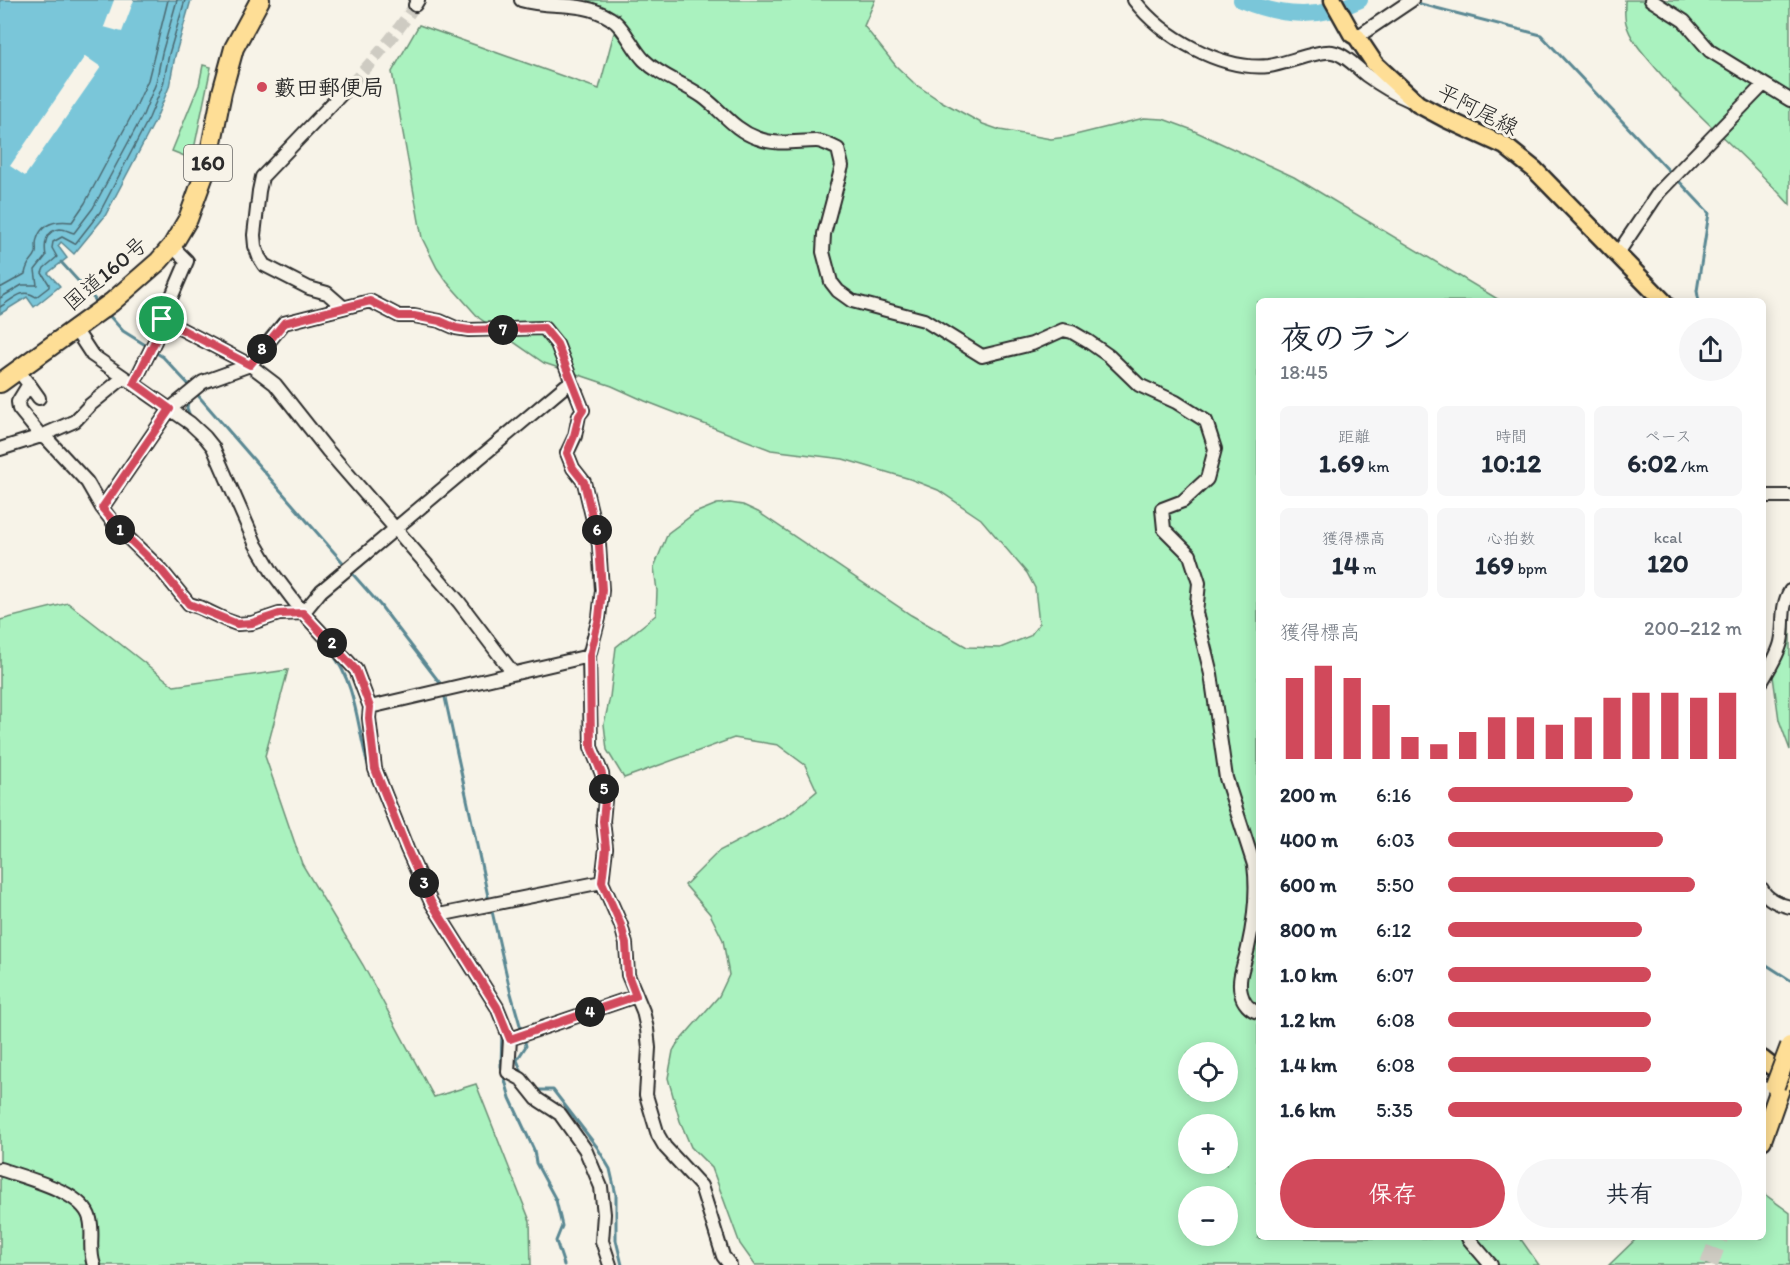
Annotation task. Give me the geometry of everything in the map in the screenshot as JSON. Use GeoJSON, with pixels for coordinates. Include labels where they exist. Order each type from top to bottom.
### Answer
{"type":"FeatureCollection","features":[{"type":"Feature","properties":{"kind":"highway","name":"国道160号"},"geometry":{"type":"LineString","coordinates":[[0,383],[112,302],[159,261],[172,246],[188,219],[207,167],[222,92],[234,48],[260,0]]}},
{"type":"Feature","properties":{"kind":"highway"},"geometry":{"type":"LineString","coordinates":[[1766,1113],[1782,1086],[1790,1046]]}},
{"type":"Feature","properties":{"kind":"highway"},"geometry":{"type":"LineString","coordinates":[[1766,1129],[1790,1063]]}},
{"type":"Feature","properties":{"kind":"main road","name":"平阿尾線"},"geometry":{"type":"LineString","coordinates":[[1333,0],[1354,36],[1375,63],[1419,104],[1505,146],[1535,170],[1660,298]]}},
{"type":"Feature","properties":{"kind":"main road"},"geometry":{"type":"LineString","coordinates":[[1766,1064],[1782,1086]]}},
{"type":"Feature","properties":{"kind":"street"},"geometry":{"type":"LineString","coordinates":[[521,0],[533,4],[581,6],[611,18],[644,60],[660,74],[702,96],[722,116],[757,138],[793,143],[818,141],[838,149],[842,166],[824,234],[823,252],[831,282],[838,291],[852,301],[924,320],[982,356],[1032,344],[1063,330],[1072,332],[1109,356],[1139,385],[1176,402],[1206,422],[1215,449],[1207,479],[1183,501],[1162,509],[1164,529],[1190,555],[1199,583],[1196,614],[1211,674],[1226,778],[1254,865],[1255,907],[1240,974],[1240,993],[1245,1004],[1256,1012]]}},
{"type":"Feature","properties":{"kind":"street"},"geometry":{"type":"LineString","coordinates":[[1134,0],[1144,13],[1166,32],[1185,44],[1223,60],[1245,66],[1269,66],[1331,52],[1344,57],[1391,92],[1419,104]]}},
{"type":"Feature","properties":{"kind":"street"},"geometry":{"type":"LineString","coordinates":[[1354,36],[1412,0]]}},
{"type":"Feature","properties":{"kind":"street"},"geometry":{"type":"LineString","coordinates":[[1651,0],[1684,21],[1710,51],[1790,100]]}},
{"type":"Feature","properties":{"kind":"street"},"geometry":{"type":"LineString","coordinates":[[343,307],[327,292],[309,288],[264,265],[255,246],[254,235],[262,177],[351,84]]}},
{"type":"Feature","properties":{"kind":"street"},"geometry":{"type":"LineString","coordinates":[[1618,253],[1659,192],[1764,84]]}},
{"type":"Feature","properties":{"kind":"street"},"geometry":{"type":"LineString","coordinates":[[0,449],[41,436],[75,421],[90,405],[129,381],[144,366],[187,261],[172,246]]}},
{"type":"Feature","properties":{"kind":"street"},"geometry":{"type":"LineString","coordinates":[[102,508],[170,409],[203,382],[250,365],[284,323],[370,301],[399,316],[414,316],[440,321],[456,328],[469,330],[544,328],[557,344],[570,382],[583,410],[567,453],[573,468],[584,482],[599,545],[602,590],[599,618],[590,656],[591,747],[602,774],[605,800],[603,821],[606,848],[602,882],[621,925],[626,944],[628,975],[643,1011],[647,1029],[649,1048],[646,1095],[658,1135],[665,1147],[701,1186],[723,1256],[730,1265]]}},
{"type":"Feature","properties":{"kind":"street"},"geometry":{"type":"LineString","coordinates":[[162,319],[250,365],[274,384],[328,451],[459,602],[513,674]]}},
{"type":"Feature","properties":{"kind":"street"},"geometry":{"type":"LineString","coordinates":[[75,329],[92,355],[205,436],[213,447],[256,545],[272,572],[303,613],[356,670],[370,707],[369,718],[375,769],[407,849],[439,915],[497,1007],[510,1039],[508,1072],[520,1079],[537,1099],[560,1114],[585,1149],[601,1186],[604,1214],[602,1241],[609,1265]]}},
{"type":"Feature","properties":{"kind":"street"},"geometry":{"type":"LineString","coordinates":[[18,370],[39,398],[29,384],[18,402],[19,409],[41,436],[49,441],[87,482],[102,508],[120,530],[162,571],[189,604],[237,624],[252,623],[279,614],[303,613],[321,591],[570,382]]}},
{"type":"Feature","properties":{"kind":"street"},"geometry":{"type":"LineString","coordinates":[[1766,496],[1790,496]]}},
{"type":"Feature","properties":{"kind":"street"},"geometry":{"type":"LineString","coordinates":[[1766,673],[1780,646],[1783,632],[1781,618],[1785,599],[1790,591]]}},
{"type":"Feature","properties":{"kind":"street"},"geometry":{"type":"LineString","coordinates":[[370,707],[590,656]]}},
{"type":"Feature","properties":{"kind":"street"},"geometry":{"type":"LineString","coordinates":[[439,915],[602,882]]}},
{"type":"Feature","properties":{"kind":"street"},"geometry":{"type":"LineString","coordinates":[[1766,895],[1781,905],[1790,907]]}},
{"type":"Feature","properties":{"kind":"street"},"geometry":{"type":"LineString","coordinates":[[510,1039],[636,996]]}},
{"type":"Feature","properties":{"kind":"street"},"geometry":{"type":"LineString","coordinates":[[0,1169],[52,1188],[84,1205],[90,1219],[91,1256],[94,1265]]}},
{"type":"Feature","properties":{"kind":"street"},"geometry":{"type":"LineString","coordinates":[[1470,1240],[1491,1265]]}},
{"type":"Feature","properties":{"kind":"green space"},"geometry":{"type":"Polygon","coordinates":[[[587,0],[875,0],[864,26],[896,66],[915,84],[939,100],[983,124],[1000,130],[1051,139],[1144,118],[1163,119],[1294,177],[1496,298],[1256,298],[1256,1240],[1521,1240],[1539,1265],[755,1265],[740,1244],[712,1168],[691,1147],[680,1121],[668,1078],[673,1051],[677,1044],[719,996],[729,975],[723,940],[710,914],[685,885],[719,851],[788,815],[817,791],[805,765],[778,745],[734,738],[624,778],[607,750],[604,724],[616,647],[656,615],[657,591],[654,567],[668,533],[695,513],[717,504],[743,505],[758,512],[911,615],[967,647],[1000,648],[1030,636],[1039,624],[1035,588],[1027,573],[981,519],[938,490],[843,459],[771,450],[612,386],[544,363],[479,318],[437,268],[422,238],[392,72],[419,25],[599,89],[619,14],[587,0]]]}},
{"type":"Feature","properties":{"kind":"green space"},"geometry":{"type":"Polygon","coordinates":[[[1625,0],[1790,0],[1790,205],[1687,102],[1641,51],[1626,23],[1625,0]]]}},
{"type":"Feature","properties":{"kind":"green space"},"geometry":{"type":"Polygon","coordinates":[[[203,65],[211,67],[192,159],[172,151],[199,85],[203,65]]]}},
{"type":"Feature","properties":{"kind":"green space"},"geometry":{"type":"Polygon","coordinates":[[[1790,594],[1790,750],[1779,720],[1772,669],[1790,594]]]}},
{"type":"Feature","properties":{"kind":"green space"},"geometry":{"type":"Polygon","coordinates":[[[68,603],[174,686],[288,670],[265,756],[302,864],[363,965],[434,1097],[476,1084],[530,1221],[531,1265],[0,1265],[0,620],[68,603]]]}},
{"type":"Feature","properties":{"kind":"green space"},"geometry":{"type":"Polygon","coordinates":[[[1766,1195],[1790,1213],[1790,1265],[1609,1265],[1635,1240],[1766,1240],[1766,1195]]]}},
{"type":"Feature","properties":{"kind":"water"},"geometry":{"type":"Polygon","coordinates":[[[0,0],[191,0],[169,87],[155,121],[105,216],[74,254],[61,242],[58,246],[67,258],[48,273],[60,286],[34,307],[27,297],[0,314],[0,0]]]}},
{"type":"Feature","properties":{"kind":"pier"},"geometry":{"type":"Polygon","coordinates":[[[114,0],[134,0],[122,32],[104,27],[114,0]]]}},
{"type":"Feature","properties":{"kind":"pier"},"geometry":{"type":"Polygon","coordinates":[[[85,56],[101,67],[25,176],[10,166],[85,56]]]}},
{"type":"Feature","properties":{"kind":"waterway"},"geometry":{"type":"LineString","coordinates":[[1241,0],[1271,10],[1301,14],[1330,11],[1360,0]]}},
{"type":"Feature","properties":{"kind":"waterway"},"geometry":{"type":"LineString","coordinates":[[1413,2],[1541,35],[1672,174]]}},
{"type":"Feature","properties":{"kind":"waterway"},"geometry":{"type":"LineString","coordinates":[[1677,179],[1709,213],[1697,291],[1698,298]]}},
{"type":"Feature","properties":{"kind":"waterway"},"geometry":{"type":"LineString","coordinates":[[61,262],[98,303]]}},
{"type":"Feature","properties":{"kind":"waterway"},"geometry":{"type":"LineString","coordinates":[[106,312],[123,331],[147,346]]}},
{"type":"Feature","properties":{"kind":"waterway"},"geometry":{"type":"LineString","coordinates":[[155,352],[163,357],[191,387]]}},
{"type":"Feature","properties":{"kind":"waterway"},"geometry":{"type":"LineString","coordinates":[[195,392],[346,566]]}},
{"type":"Feature","properties":{"kind":"waterway"},"geometry":{"type":"LineString","coordinates":[[188,399],[187,408],[191,419]]}},
{"type":"Feature","properties":{"kind":"waterway"},"geometry":{"type":"LineString","coordinates":[[350,571],[380,605],[443,687]]}},
{"type":"Feature","properties":{"kind":"waterway"},"geometry":{"type":"LineString","coordinates":[[332,653],[347,679],[352,694],[369,768]]}},
{"type":"Feature","properties":{"kind":"waterway"},"geometry":{"type":"LineString","coordinates":[[444,693],[489,901]]}},
{"type":"Feature","properties":{"kind":"waterway"},"geometry":{"type":"LineString","coordinates":[[372,777],[383,805]]}},
{"type":"Feature","properties":{"kind":"waterway"},"geometry":{"type":"LineString","coordinates":[[491,907],[522,1032]]}},
{"type":"Feature","properties":{"kind":"waterway"},"geometry":{"type":"LineString","coordinates":[[442,930],[468,973]]}},
{"type":"Feature","properties":{"kind":"waterway"},"geometry":{"type":"LineString","coordinates":[[1766,965],[1790,980]]}},
{"type":"Feature","properties":{"kind":"waterway"},"geometry":{"type":"LineString","coordinates":[[502,1033],[501,1066],[510,1098],[534,1150],[536,1163],[556,1200],[562,1226],[556,1241],[564,1265]]}},
{"type":"Feature","properties":{"kind":"waterway"},"geometry":{"type":"LineString","coordinates":[[523,1075],[517,1060],[526,1046],[524,1038]]}},
{"type":"Feature","properties":{"kind":"waterway"},"geometry":{"type":"LineString","coordinates":[[535,1090],[553,1090],[597,1147],[610,1169],[616,1195],[616,1240],[622,1265]]}},
{"type":"Feature","properties":{"kind":"tunnel"},"geometry":{"type":"LineString","coordinates":[[351,84],[385,46],[415,5]]}},
{"type":"Feature","properties":{"kind":"tunnel"},"geometry":{"type":"LineString","coordinates":[[1709,1265],[1718,1240]]}},
{"type":"Feature","properties":{"kind":"place","name":"藪田郵便局"},"geometry":{"type":"Point","coordinates":[262,87]}},
{"type":"Feature","properties":{"kind":"route"},"geometry":{"type":"LineString","coordinates":[[370,301],[389,313],[440,321],[456,328],[469,330],[544,328],[557,344],[570,382],[583,410],[567,453],[573,468],[584,482],[599,545],[602,590],[599,618],[590,656],[591,747],[602,774],[605,800],[603,821],[606,848],[602,882],[621,925],[626,944],[628,975],[636,996],[510,1039],[488,991],[431,902],[407,849],[375,769],[369,718],[370,707],[356,670],[303,613],[279,614],[252,623],[237,624],[189,604],[162,571],[115,525],[102,508],[170,409],[134,383],[155,341],[162,319],[250,365],[284,323],[370,301]]}}]}
